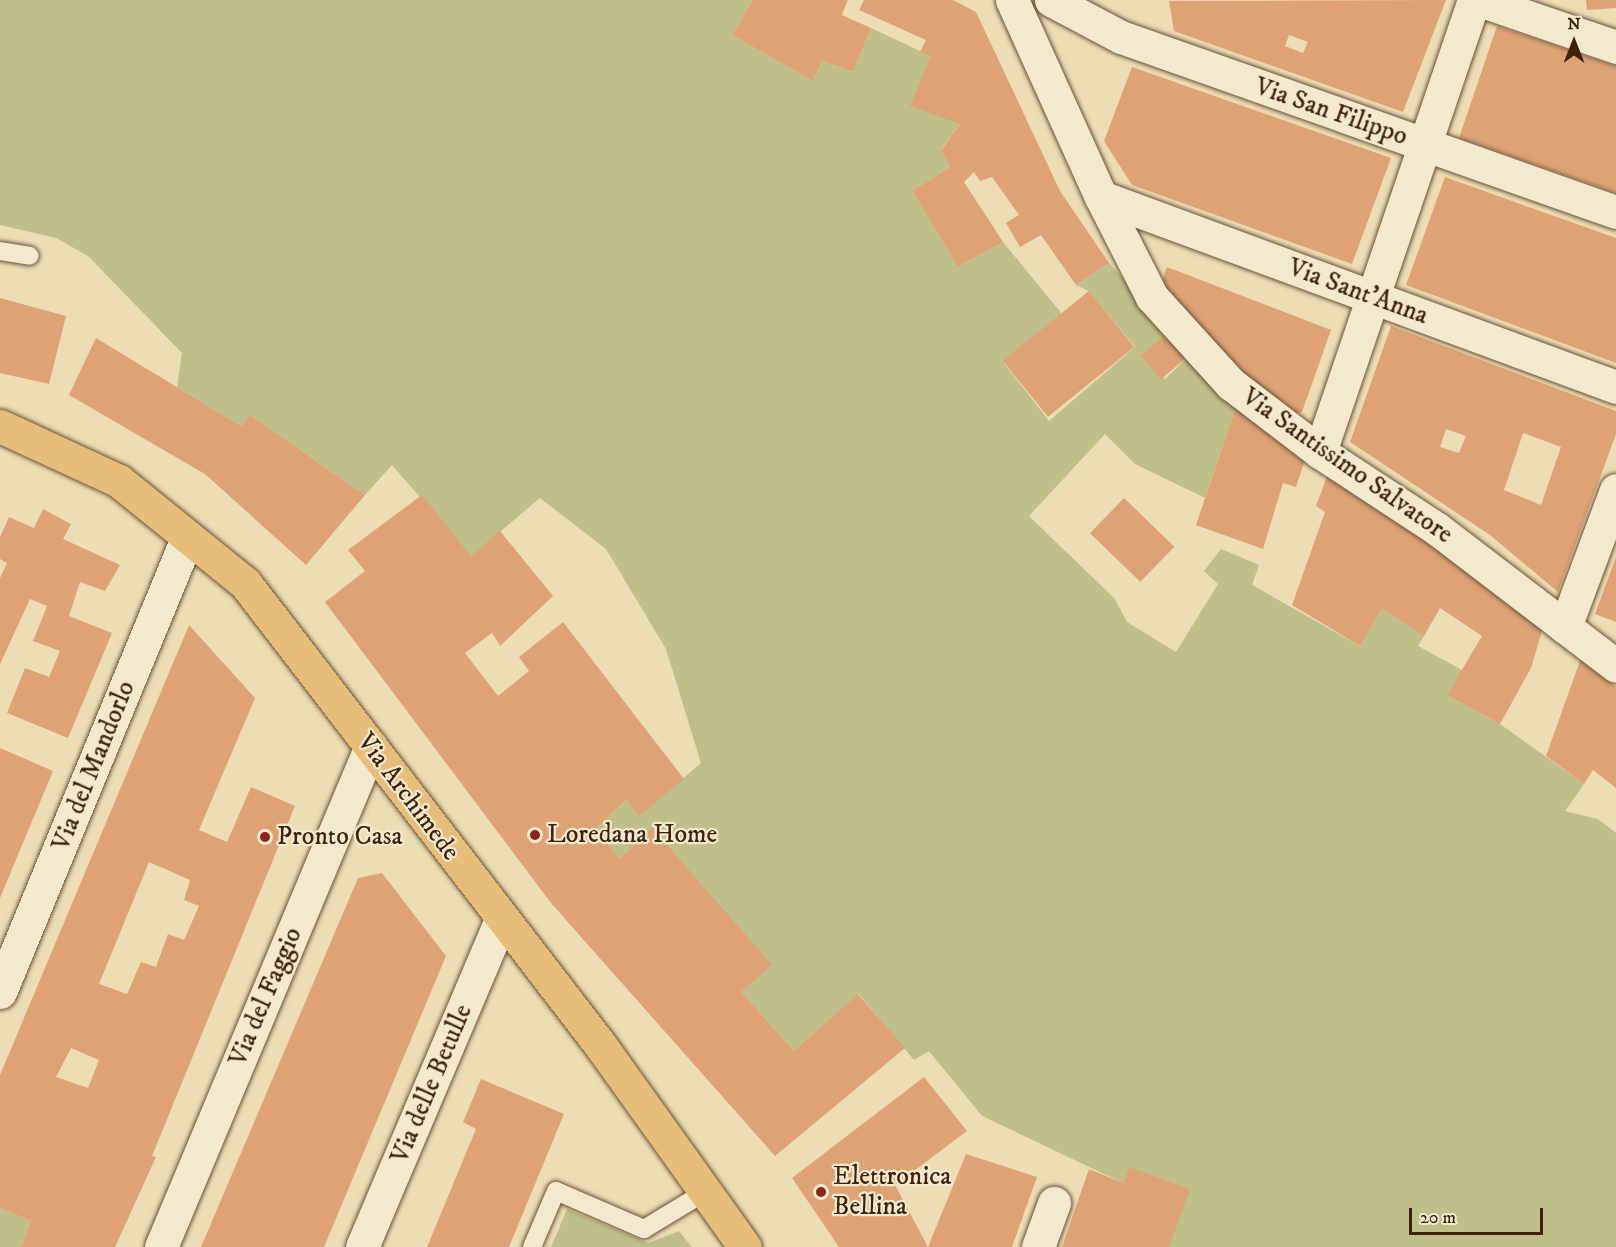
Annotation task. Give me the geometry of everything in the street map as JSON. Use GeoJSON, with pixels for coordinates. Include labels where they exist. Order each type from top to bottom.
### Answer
{"type":"FeatureCollection","features":[{"type":"Feature","properties":{"kind":"main road","name":"Via Archimede"},"geometry":{"type":"LineString","coordinates":[[0,426],[119,481],[187,539],[245,583],[501,920],[601,1046],[745,1247]]}},
{"type":"Feature","properties":{"kind":"street","name":"Via Santissimo Salvatore"},"geometry":{"type":"LineString","coordinates":[[1012,0],[1101,197],[1152,297],[1232,384],[1320,452],[1437,529],[1616,666]]}},
{"type":"Feature","properties":{"kind":"street","name":"Via San Filippo"},"geometry":{"type":"LineString","coordinates":[[1051,0],[1121,37],[1616,212]]}},
{"type":"Feature","properties":{"kind":"street"},"geometry":{"type":"LineString","coordinates":[[1320,452],[1422,144],[1474,0]]}},
{"type":"Feature","properties":{"kind":"street"},"geometry":{"type":"LineString","coordinates":[[1479,0],[1616,47]]}},
{"type":"Feature","properties":{"kind":"street","name":"Via Sant'Anna"},"geometry":{"type":"LineString","coordinates":[[1101,197],[1616,387]]}},
{"type":"Feature","properties":{"kind":"street"},"geometry":{"type":"LineString","coordinates":[[1565,627],[1616,490]]}},
{"type":"Feature","properties":{"kind":"street","name":"Via del Mandorlo"},"geometry":{"type":"LineString","coordinates":[[0,992],[187,539]]}},
{"type":"Feature","properties":{"kind":"street","name":"Via del Faggio"},"geometry":{"type":"LineString","coordinates":[[161,1247],[371,746]]}},
{"type":"Feature","properties":{"kind":"street","name":"Via delle Betulle"},"geometry":{"type":"LineString","coordinates":[[362,1247],[501,920]]}},
{"type":"Feature","properties":{"kind":"street"},"geometry":{"type":"LineString","coordinates":[[1038,1247],[1054,1203]]}},
{"type":"Feature","properties":{"kind":"lane"},"geometry":{"type":"LineString","coordinates":[[0,251],[30,256]]}},
{"type":"Feature","properties":{"kind":"lane"},"geometry":{"type":"LineString","coordinates":[[532,1247],[556,1191],[644,1229],[705,1191]]}},
{"type":"Feature","properties":{"kind":"green space"},"geometry":{"type":"Polygon","coordinates":[[[0,0],[753,0],[732,35],[813,81],[822,61],[853,72],[871,28],[931,56],[960,124],[941,149],[950,167],[912,191],[958,267],[1003,242],[1062,314],[1004,363],[1049,421],[1135,347],[1089,291],[1076,285],[1109,263],[1170,331],[1164,380],[1190,355],[1239,398],[1205,498],[1135,464],[1105,434],[1029,516],[1115,599],[1127,622],[1176,652],[1218,584],[1204,571],[1221,549],[1259,565],[1252,585],[1360,646],[1382,609],[1424,636],[1418,646],[1462,670],[1447,695],[1500,724],[1584,784],[1565,811],[1598,819],[1616,833],[1616,1247],[1169,1247],[1129,1167],[1123,1183],[982,1116],[929,1051],[914,1060],[859,994],[794,1051],[741,992],[771,965],[652,829],[619,859],[596,828],[626,800],[639,816],[701,763],[666,649],[606,549],[540,498],[471,556],[392,465],[365,495],[250,415],[241,426],[177,387],[182,353],[88,256],[56,238],[0,225],[0,0]]]}},
{"type":"Feature","properties":{"kind":"green space"},"geometry":{"type":"Polygon","coordinates":[[[0,1208],[31,1221],[21,1247],[0,1247],[0,1208]]]}},
{"type":"Feature","properties":{"kind":"green space"},"geometry":{"type":"Polygon","coordinates":[[[567,1209],[648,1243],[679,1231],[692,1247],[551,1247],[567,1209]]]}},
{"type":"Feature","properties":{"kind":"building"},"geometry":{"type":"Polygon","coordinates":[[[753,0],[848,0],[842,15],[871,28],[853,72],[822,61],[813,81],[732,35],[753,0]]]}},
{"type":"Feature","properties":{"kind":"building"},"geometry":{"type":"Polygon","coordinates":[[[864,0],[953,0],[976,12],[1060,191],[1109,263],[1076,285],[1041,235],[1020,247],[1006,223],[1019,215],[992,177],[980,181],[974,172],[964,182],[1003,242],[958,267],[912,191],[950,167],[941,150],[960,124],[910,106],[931,56],[920,52],[926,40],[859,10],[864,0]]]}},
{"type":"Feature","properties":{"kind":"building"},"geometry":{"type":"Polygon","coordinates":[[[1446,0],[1403,112],[1174,31],[1169,1],[1446,0]],[[1289,35],[1285,46],[1303,53],[1308,42],[1289,35]]]}},
{"type":"Feature","properties":{"kind":"building"},"geometry":{"type":"Polygon","coordinates":[[[1586,0],[1616,0],[1616,8],[1587,10],[1586,0]]]}},
{"type":"Feature","properties":{"kind":"building"},"geometry":{"type":"Polygon","coordinates":[[[1497,26],[1616,66],[1616,193],[1459,138],[1497,26]]]}},
{"type":"Feature","properties":{"kind":"building"},"geometry":{"type":"Polygon","coordinates":[[[1132,67],[1391,158],[1352,264],[1132,185],[1104,141],[1132,67]]]}},
{"type":"Feature","properties":{"kind":"building"},"geometry":{"type":"Polygon","coordinates":[[[1445,177],[1616,238],[1616,363],[1406,285],[1445,177]]]}},
{"type":"Feature","properties":{"kind":"building"},"geometry":{"type":"Polygon","coordinates":[[[1167,267],[1331,330],[1302,412],[1284,416],[1239,370],[1161,284],[1167,267]]]}},
{"type":"Feature","properties":{"kind":"building"},"geometry":{"type":"Polygon","coordinates":[[[1089,291],[1134,347],[1048,417],[1003,361],[1089,291]]]}},
{"type":"Feature","properties":{"kind":"building"},"geometry":{"type":"Polygon","coordinates":[[[0,298],[66,316],[49,384],[0,373],[0,298]]]}},
{"type":"Feature","properties":{"kind":"building"},"geometry":{"type":"Polygon","coordinates":[[[1391,326],[1616,411],[1616,434],[1558,592],[1490,535],[1350,442],[1391,326]],[[1446,429],[1440,447],[1459,453],[1466,436],[1446,429]],[[1523,433],[1504,490],[1541,505],[1561,447],[1523,433]]]}},
{"type":"Feature","properties":{"kind":"building"},"geometry":{"type":"Polygon","coordinates":[[[1170,331],[1190,355],[1161,379],[1141,355],[1170,331]]]}},
{"type":"Feature","properties":{"kind":"building"},"geometry":{"type":"Polygon","coordinates":[[[96,338],[241,426],[250,415],[365,495],[306,565],[205,474],[69,395],[96,338]]]}},
{"type":"Feature","properties":{"kind":"building"},"geometry":{"type":"Polygon","coordinates":[[[1239,398],[1306,457],[1296,487],[1283,483],[1263,549],[1196,525],[1239,398]]]}},
{"type":"Feature","properties":{"kind":"building"},"geometry":{"type":"Polygon","coordinates":[[[1327,476],[1464,565],[1544,624],[1531,668],[1500,724],[1447,695],[1482,636],[1440,608],[1424,636],[1382,609],[1360,646],[1292,605],[1325,512],[1316,506],[1327,476]]]}},
{"type":"Feature","properties":{"kind":"building"},"geometry":{"type":"Polygon","coordinates":[[[422,495],[471,556],[500,531],[553,596],[500,646],[492,633],[465,653],[498,696],[529,671],[519,657],[563,622],[684,779],[639,816],[626,800],[596,828],[619,859],[652,828],[772,965],[741,992],[794,1051],[858,994],[905,1048],[775,1156],[551,903],[325,602],[365,571],[348,550],[422,495]]]}},
{"type":"Feature","properties":{"kind":"building"},"geometry":{"type":"Polygon","coordinates":[[[1124,498],[1174,547],[1140,582],[1090,533],[1124,498]]]}},
{"type":"Feature","properties":{"kind":"building"},"geometry":{"type":"Polygon","coordinates":[[[43,509],[71,524],[63,539],[120,565],[105,591],[80,582],[69,616],[112,633],[68,738],[7,713],[25,668],[49,677],[60,651],[33,641],[47,606],[30,599],[0,664],[0,578],[7,563],[0,559],[0,537],[9,517],[34,528],[43,509]]]}},
{"type":"Feature","properties":{"kind":"building"},"geometry":{"type":"Polygon","coordinates":[[[1616,557],[1616,622],[1595,614],[1616,557]]]}},
{"type":"Feature","properties":{"kind":"building"},"geometry":{"type":"Polygon","coordinates":[[[189,625],[255,698],[199,830],[227,842],[251,787],[295,806],[152,1156],[156,1157],[115,1247],[21,1247],[31,1221],[0,1208],[0,1075],[189,625]],[[149,862],[99,984],[127,994],[141,962],[156,967],[168,934],[184,940],[199,906],[184,900],[190,880],[149,862]],[[71,1048],[56,1077],[88,1088],[99,1060],[71,1048]]]}},
{"type":"Feature","properties":{"kind":"building"},"geometry":{"type":"Polygon","coordinates":[[[1581,658],[1616,687],[1616,788],[1593,770],[1584,784],[1546,756],[1581,658]]]}},
{"type":"Feature","properties":{"kind":"building"},"geometry":{"type":"Polygon","coordinates":[[[0,748],[53,771],[0,898],[0,748]]]}},
{"type":"Feature","properties":{"kind":"building"},"geometry":{"type":"Polygon","coordinates":[[[382,873],[446,956],[324,1247],[201,1247],[358,878],[382,873]]]}},
{"type":"Feature","properties":{"kind":"building"},"geometry":{"type":"Polygon","coordinates":[[[924,1077],[967,1131],[895,1185],[928,1247],[839,1247],[792,1178],[924,1077]]]}},
{"type":"Feature","properties":{"kind":"building"},"geometry":{"type":"Polygon","coordinates":[[[481,1079],[564,1114],[509,1247],[427,1247],[476,1129],[463,1122],[481,1079]]]}},
{"type":"Feature","properties":{"kind":"building"},"geometry":{"type":"Polygon","coordinates":[[[966,1154],[1037,1177],[1012,1247],[928,1247],[966,1154]]]}},
{"type":"Feature","properties":{"kind":"building"},"geometry":{"type":"Polygon","coordinates":[[[1129,1167],[1190,1189],[1169,1247],[1062,1247],[1089,1169],[1123,1183],[1129,1167]]]}},
{"type":"Feature","properties":{"kind":"place","name":"Loredana Home"},"geometry":{"type":"Point","coordinates":[535,835]}},
{"type":"Feature","properties":{"kind":"place","name":"Pronto Casa"},"geometry":{"type":"Point","coordinates":[265,837]}},
{"type":"Feature","properties":{"kind":"place","name":"Elettronica Bellina"},"geometry":{"type":"Point","coordinates":[821,1192]}}]}
